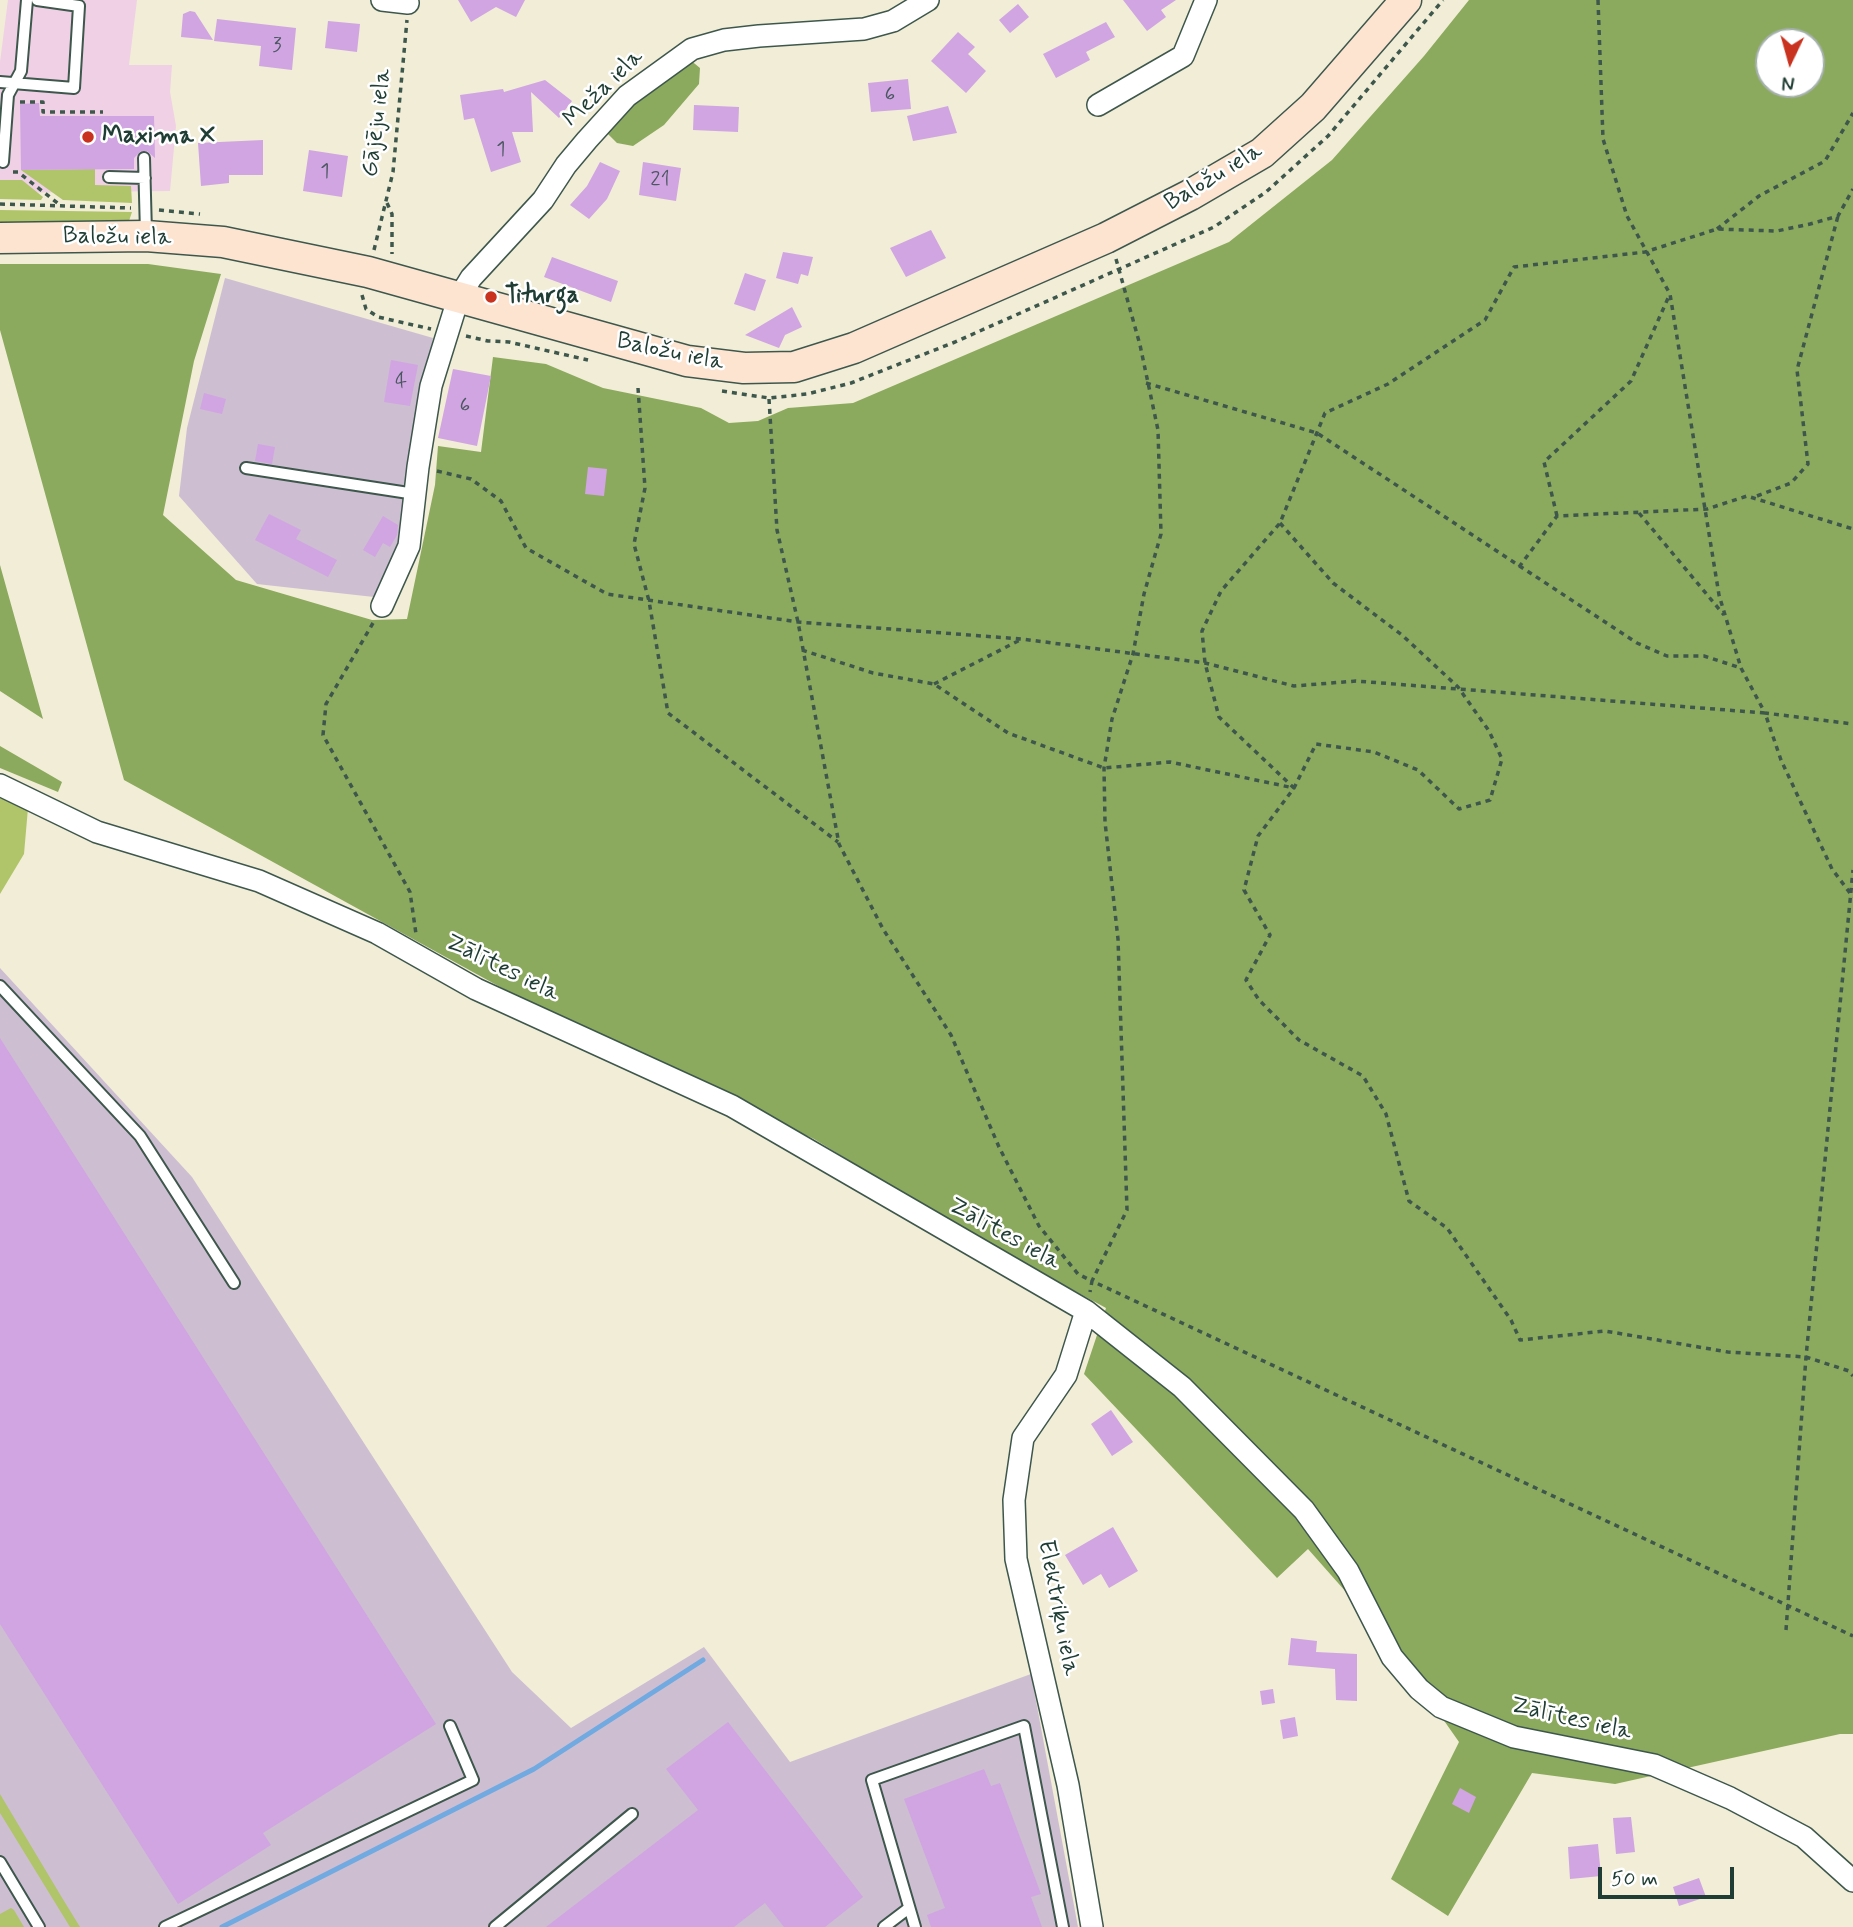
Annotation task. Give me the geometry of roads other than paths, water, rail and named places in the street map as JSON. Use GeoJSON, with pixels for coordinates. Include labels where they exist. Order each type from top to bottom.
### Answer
{"type":"FeatureCollection","features":[{"type":"Feature","properties":{"kind":"main road","name":"Baložu iela"},"geometry":{"type":"LineString","coordinates":[[0,238],[146,236],[223,242],[371,261],[458,299],[687,361],[766,368],[794,367],[854,348],[1107,238],[1190,195],[1262,153],[1313,107],[1406,0]]}},
{"type":"Feature","properties":{"kind":"street"},"geometry":{"type":"LineString","coordinates":[[382,0],[408,3]]}},
{"type":"Feature","properties":{"kind":"street","name":"Meža iela"},"geometry":{"type":"LineString","coordinates":[[382,606],[409,547],[431,386],[458,299],[471,278],[542,200],[587,140],[627,96],[670,62],[692,49],[724,40],[864,29],[893,21],[928,0]]}},
{"type":"Feature","properties":{"kind":"street"},"geometry":{"type":"LineString","coordinates":[[1097,105],[1183,56],[1206,0]]}},
{"type":"Feature","properties":{"kind":"street","name":"Zālītes iela"},"geometry":{"type":"LineString","coordinates":[[0,785],[97,832],[259,881],[377,933],[476,989],[732,1106],[1086,1311],[1182,1387],[1304,1510],[1348,1571],[1392,1657],[1419,1689],[1441,1707],[1514,1737],[1654,1765],[1730,1798],[1804,1837],[1853,1881]]}},
{"type":"Feature","properties":{"kind":"street","name":"Elektriķu iela"},"geometry":{"type":"LineString","coordinates":[[1086,1311],[1066,1375],[1023,1438],[1014,1500],[1016,1559],[1068,1785],[1092,1927]]}},
{"type":"Feature","properties":{"kind":"lane"},"geometry":{"type":"LineString","coordinates":[[3,162],[8,95],[20,71],[27,0]]}},
{"type":"Feature","properties":{"kind":"lane"},"geometry":{"type":"LineString","coordinates":[[0,82],[74,88],[79,6],[37,0]]}},
{"type":"Feature","properties":{"kind":"lane"},"geometry":{"type":"LineString","coordinates":[[144,158],[146,236]]}},
{"type":"Feature","properties":{"kind":"lane"},"geometry":{"type":"LineString","coordinates":[[108,177],[145,178]]}},
{"type":"Feature","properties":{"kind":"lane"},"geometry":{"type":"LineString","coordinates":[[246,468],[415,494]]}},
{"type":"Feature","properties":{"kind":"lane"},"geometry":{"type":"LineString","coordinates":[[0,986],[140,1136],[234,1283]]}},
{"type":"Feature","properties":{"kind":"lane"},"geometry":{"type":"LineString","coordinates":[[165,1927],[473,1780],[450,1726]]}},
{"type":"Feature","properties":{"kind":"lane"},"geometry":{"type":"LineString","coordinates":[[915,1927],[872,1780],[1024,1726],[1063,1927]]}},
{"type":"Feature","properties":{"kind":"lane"},"geometry":{"type":"LineString","coordinates":[[495,1927],[632,1814]]}},
{"type":"Feature","properties":{"kind":"lane"},"geometry":{"type":"LineString","coordinates":[[0,1862],[39,1927]]}},
{"type":"Feature","properties":{"kind":"lane"},"geometry":{"type":"LineString","coordinates":[[884,1927],[909,1908]]}},
{"type":"Feature","properties":{"kind":"waterway"},"geometry":{"type":"LineString","coordinates":[[222,1927],[534,1769],[703,1660]]}},
{"type":"Feature","properties":{"kind":"place","name":"Maxima X"},"geometry":{"type":"Point","coordinates":[88,137]}},
{"type":"Feature","properties":{"kind":"place","name":"Titurga"},"geometry":{"type":"Point","coordinates":[491,297]}}]}
